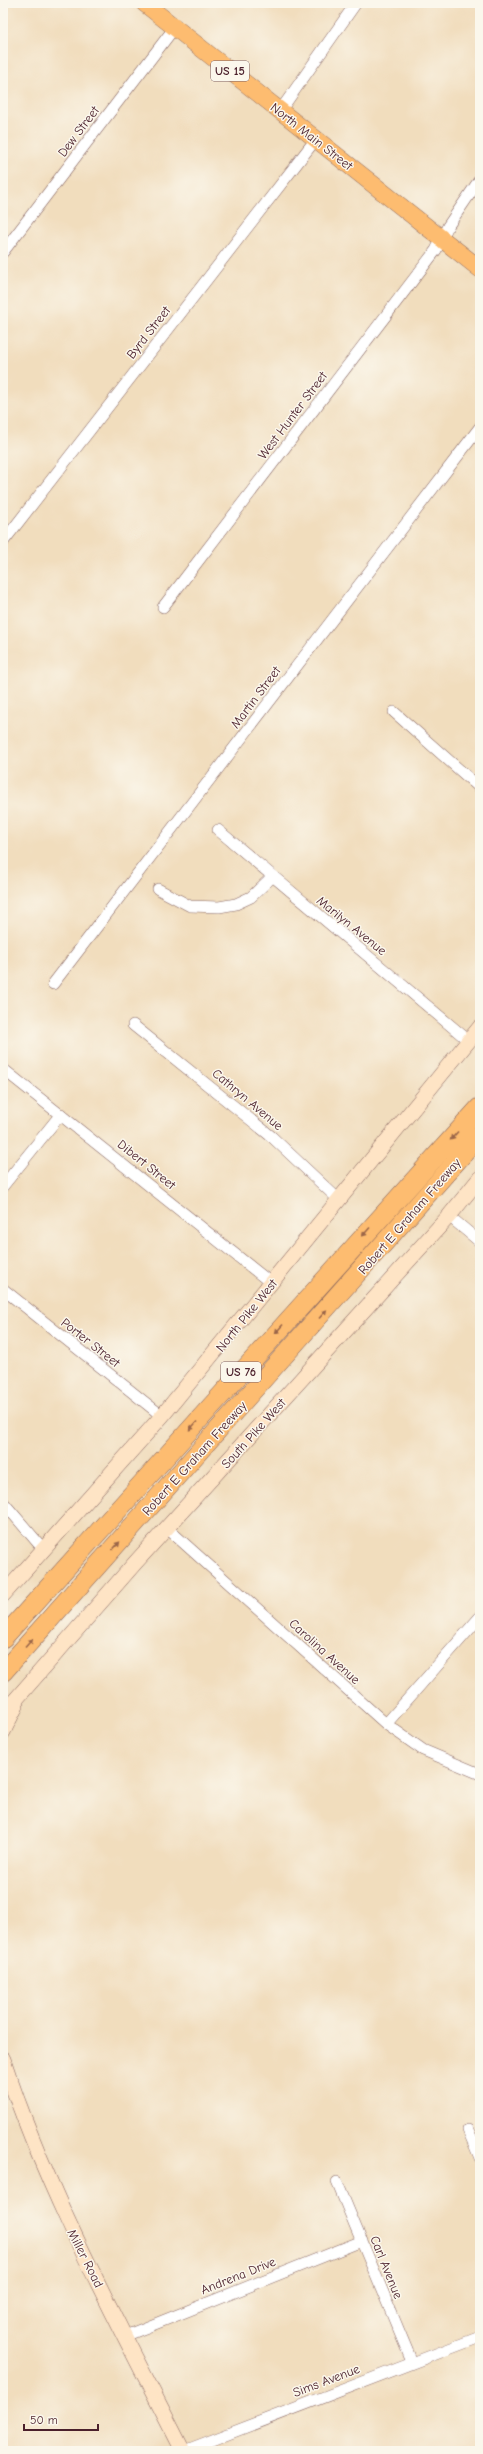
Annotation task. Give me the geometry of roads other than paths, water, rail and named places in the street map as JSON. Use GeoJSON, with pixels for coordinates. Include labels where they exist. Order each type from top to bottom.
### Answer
{"type":"FeatureCollection","features":[{"type":"Feature","properties":{"kind":"highway","name":"Robert E Graham Freeway"},"geometry":{"type":"LineString","coordinates":[[3,1638],[480,1107]]}},
{"type":"Feature","properties":{"kind":"highway","name":"Robert E Graham Freeway"},"geometry":{"type":"LineString","coordinates":[[3,1672],[480,1135]]}},
{"type":"Feature","properties":{"kind":"main road","name":"North Main Street"},"geometry":{"type":"LineString","coordinates":[[144,3],[480,269]]}},
{"type":"Feature","properties":{"kind":"main road","name":"North Pike West"},"geometry":{"type":"LineString","coordinates":[[3,1595],[162,1416],[480,1027]]}},
{"type":"Feature","properties":{"kind":"main road","name":"South Pike West"},"geometry":{"type":"LineString","coordinates":[[27,1687],[167,1528],[449,1216],[480,1178]]}},
{"type":"Feature","properties":{"kind":"main road"},"geometry":{"type":"LineString","coordinates":[[3,1714],[27,1687]]}},
{"type":"Feature","properties":{"kind":"main road"},"geometry":{"type":"LineString","coordinates":[[3,1732],[27,1687]]}},
{"type":"Feature","properties":{"kind":"main road","name":"Miller Road"},"geometry":{"type":"LineString","coordinates":[[3,2059],[46,2176],[184,2451]]}},
{"type":"Feature","properties":{"kind":"street"},"geometry":{"type":"LineString","coordinates":[[280,111],[356,3]]}},
{"type":"Feature","properties":{"kind":"street","name":"Dew Street"},"geometry":{"type":"LineString","coordinates":[[3,252],[174,27]]}},
{"type":"Feature","properties":{"kind":"street","name":"Byrd Street"},"geometry":{"type":"LineString","coordinates":[[3,542],[316,139]]}},
{"type":"Feature","properties":{"kind":"street","name":"West Hunter Street"},"geometry":{"type":"LineString","coordinates":[[163,607],[436,250],[448,226],[480,179]]}},
{"type":"Feature","properties":{"kind":"street","name":"Martin Street"},"geometry":{"type":"LineString","coordinates":[[53,984],[480,427]]}},
{"type":"Feature","properties":{"kind":"street"},"geometry":{"type":"LineString","coordinates":[[394,712],[480,788]]}},
{"type":"Feature","properties":{"kind":"street","name":"Marilyn Avenue"},"geometry":{"type":"LineString","coordinates":[[218,830],[272,877],[469,1041]]}},
{"type":"Feature","properties":{"kind":"street"},"geometry":{"type":"LineString","coordinates":[[158,889],[190,906],[219,907],[236,904],[251,897],[272,877]]}},
{"type":"Feature","properties":{"kind":"street","name":"Cathryn Avenue"},"geometry":{"type":"LineString","coordinates":[[133,1025],[272,1137],[339,1200]]}},
{"type":"Feature","properties":{"kind":"street","name":"Dibert Street"},"geometry":{"type":"LineString","coordinates":[[3,1069],[271,1283]]}},
{"type":"Feature","properties":{"kind":"street"},"geometry":{"type":"LineString","coordinates":[[3,1186],[61,1114]]}},
{"type":"Feature","properties":{"kind":"street"},"geometry":{"type":"LineString","coordinates":[[449,1216],[480,1242]]}},
{"type":"Feature","properties":{"kind":"street","name":"Porter Street"},"geometry":{"type":"LineString","coordinates":[[3,1289],[162,1416]]}},
{"type":"Feature","properties":{"kind":"street"},"geometry":{"type":"LineString","coordinates":[[3,1502],[44,1550]]}},
{"type":"Feature","properties":{"kind":"street","name":"Carolina Avenue"},"geometry":{"type":"LineString","coordinates":[[167,1528],[386,1724],[423,1750],[480,1774]]}},
{"type":"Feature","properties":{"kind":"street"},"geometry":{"type":"LineString","coordinates":[[386,1724],[480,1617]]}},
{"type":"Feature","properties":{"kind":"street"},"geometry":{"type":"LineString","coordinates":[[468,2130],[480,2158]]}},
{"type":"Feature","properties":{"kind":"street","name":"Carl Avenue"},"geometry":{"type":"LineString","coordinates":[[337,2182],[412,2362]]}},
{"type":"Feature","properties":{"kind":"street","name":"Andrena Drive"},"geometry":{"type":"LineString","coordinates":[[125,2336],[362,2241]]}},
{"type":"Feature","properties":{"kind":"street","name":"Sims Avenue"},"geometry":{"type":"LineString","coordinates":[[184,2451],[480,2337]]}}]}
